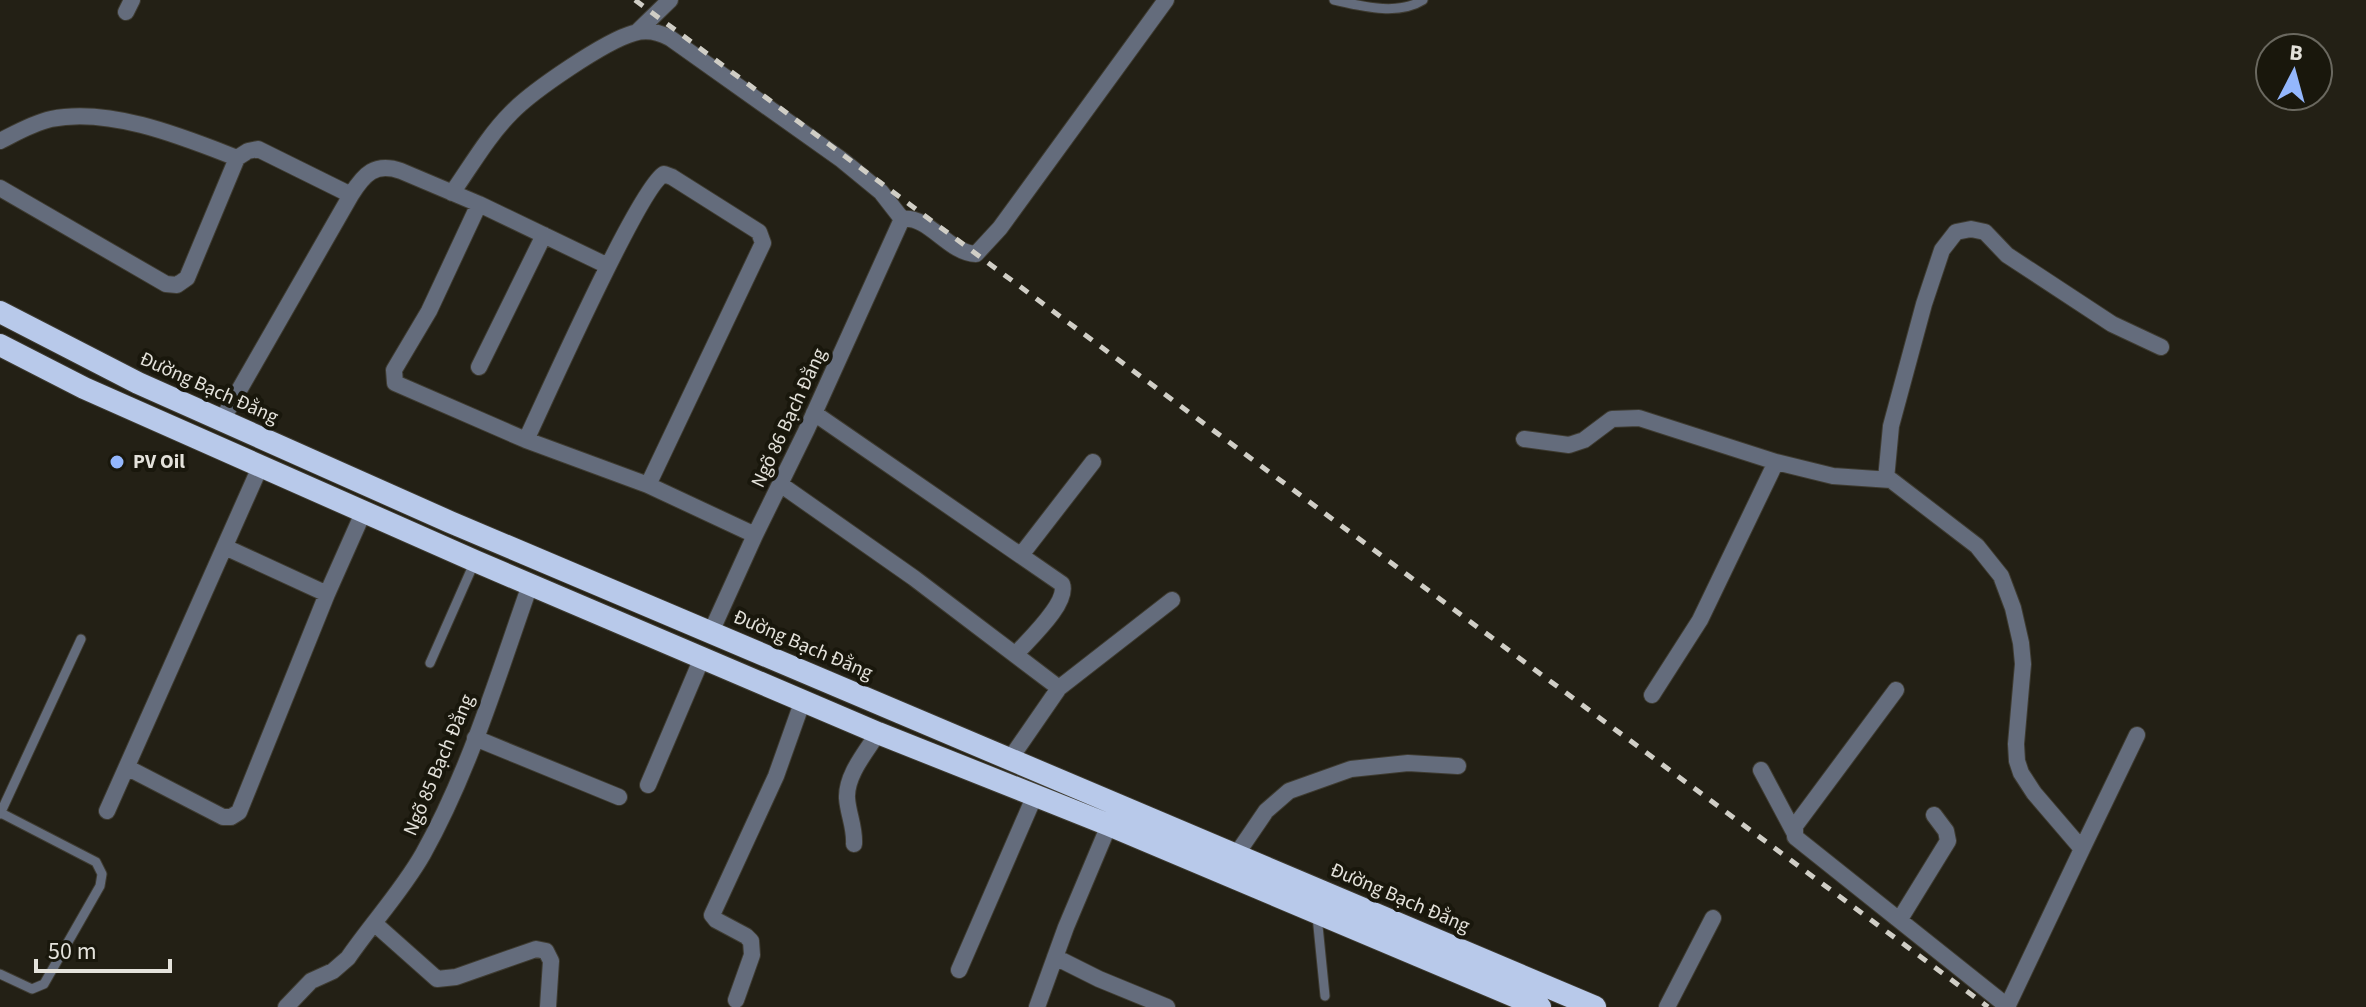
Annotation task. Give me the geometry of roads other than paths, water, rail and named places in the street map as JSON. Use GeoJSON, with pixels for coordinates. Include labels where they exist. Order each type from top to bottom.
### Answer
{"type":"FeatureCollection","features":[{"type":"Feature","properties":{"kind":"highway","name":"Đường Bạch Đằng"},"geometry":{"type":"LineString","coordinates":[[0,312],[138,383],[493,540],[1595,1007]]}},
{"type":"Feature","properties":{"kind":"highway"},"geometry":{"type":"LineString","coordinates":[[0,345],[84,388],[530,585],[1540,1007]]}},
{"type":"Feature","properties":{"kind":"highway"},"geometry":{"type":"LineString","coordinates":[[479,563],[493,540]]}},
{"type":"Feature","properties":{"kind":"street"},"geometry":{"type":"LineString","coordinates":[[452,193],[497,129],[521,103],[566,71],[637,32],[670,0]]}},
{"type":"Feature","properties":{"kind":"street"},"geometry":{"type":"LineString","coordinates":[[637,32],[656,32],[670,38],[881,192],[902,219],[916,221],[962,250],[976,254],[1000,228],[1166,0]]}},
{"type":"Feature","properties":{"kind":"street"},"geometry":{"type":"LineString","coordinates":[[0,141],[51,120],[86,117],[160,130],[237,158]]}},
{"type":"Feature","properties":{"kind":"street"},"geometry":{"type":"LineString","coordinates":[[0,188],[166,284],[177,285],[187,278],[237,158],[248,151],[258,149],[351,195]]}},
{"type":"Feature","properties":{"kind":"street"},"geometry":{"type":"LineString","coordinates":[[222,420],[351,195],[363,177],[388,167],[479,204],[608,266]]}},
{"type":"Feature","properties":{"kind":"street"},"geometry":{"type":"LineString","coordinates":[[526,440],[608,266],[654,184],[664,174],[685,184],[759,232],[762,237],[761,252],[648,485]]}},
{"type":"Feature","properties":{"kind":"street"},"geometry":{"type":"LineString","coordinates":[[479,204],[429,311],[394,370],[395,383],[526,440],[648,485],[755,535]]}},
{"type":"Feature","properties":{"kind":"street","name":"Ngõ 86 Bạch Đằng"},"geometry":{"type":"LineString","coordinates":[[711,632],[902,219]]}},
{"type":"Feature","properties":{"kind":"street"},"geometry":{"type":"LineString","coordinates":[[1886,479],[1891,426],[1924,304],[1936,263],[1948,239],[1956,232],[1979,228],[2007,255],[2112,324],[2161,347]]}},
{"type":"Feature","properties":{"kind":"street"},"geometry":{"type":"LineString","coordinates":[[479,367],[544,235]]}},
{"type":"Feature","properties":{"kind":"street"},"geometry":{"type":"LineString","coordinates":[[814,413],[1062,584],[1065,590],[1058,606],[1016,654]]}},
{"type":"Feature","properties":{"kind":"street"},"geometry":{"type":"LineString","coordinates":[[1524,439],[1569,445],[1584,440],[1612,419],[1639,418],[1776,462],[1833,476],[1886,479],[1900,485],[1962,532],[2001,576],[2013,608],[2023,664],[2017,761],[2026,783],[2082,849]]}},
{"type":"Feature","properties":{"kind":"street"},"geometry":{"type":"LineString","coordinates":[[1021,555],[1093,462]]}},
{"type":"Feature","properties":{"kind":"street"},"geometry":{"type":"LineString","coordinates":[[1652,695],[1700,620],[1776,462]]}},
{"type":"Feature","properties":{"kind":"street"},"geometry":{"type":"LineString","coordinates":[[107,811],[260,467]]}},
{"type":"Feature","properties":{"kind":"street"},"geometry":{"type":"LineString","coordinates":[[780,484],[914,578],[1059,688]]}},
{"type":"Feature","properties":{"kind":"street"},"geometry":{"type":"LineString","coordinates":[[128,768],[223,817],[239,812],[363,513]]}},
{"type":"Feature","properties":{"kind":"street"},"geometry":{"type":"LineString","coordinates":[[225,547],[327,594]]}},
{"type":"Feature","properties":{"kind":"street","name":"Ngõ 85 Bạch Đằng"},"geometry":{"type":"LineString","coordinates":[[286,1007],[311,981],[333,971],[348,958],[422,856],[444,814],[475,738],[530,585]]}},
{"type":"Feature","properties":{"kind":"street"},"geometry":{"type":"LineString","coordinates":[[1010,759],[1059,688],[1172,600]]}},
{"type":"Feature","properties":{"kind":"street"},"geometry":{"type":"LineString","coordinates":[[648,785],[702,658]]}},
{"type":"Feature","properties":{"kind":"street"},"geometry":{"type":"LineString","coordinates":[[1794,832],[1795,826],[1896,690]]}},
{"type":"Feature","properties":{"kind":"street"},"geometry":{"type":"LineString","coordinates":[[736,1000],[752,955],[751,941],[712,915],[776,776],[803,700]]}},
{"type":"Feature","properties":{"kind":"street"},"geometry":{"type":"LineString","coordinates":[[854,844],[854,825],[847,798],[849,784],[878,733]]}},
{"type":"Feature","properties":{"kind":"street"},"geometry":{"type":"LineString","coordinates":[[1761,770],[1799,841],[2008,1007],[2137,735]]}},
{"type":"Feature","properties":{"kind":"street"},"geometry":{"type":"LineString","coordinates":[[475,738],[619,797]]}},
{"type":"Feature","properties":{"kind":"street"},"geometry":{"type":"LineString","coordinates":[[1236,855],[1266,811],[1289,791],[1331,775],[1376,765],[1458,766]]}},
{"type":"Feature","properties":{"kind":"street"},"geometry":{"type":"LineString","coordinates":[[959,970],[1035,795]]}},
{"type":"Feature","properties":{"kind":"street"},"geometry":{"type":"LineString","coordinates":[[1900,919],[1948,841],[1946,831],[1934,815]]}},
{"type":"Feature","properties":{"kind":"street"},"geometry":{"type":"LineString","coordinates":[[1037,1007],[1109,825]]}},
{"type":"Feature","properties":{"kind":"street"},"geometry":{"type":"LineString","coordinates":[[1667,1007],[1713,918]]}},
{"type":"Feature","properties":{"kind":"street"},"geometry":{"type":"LineString","coordinates":[[374,923],[437,979],[456,977],[536,949],[546,951],[551,961],[548,1007]]}},
{"type":"Feature","properties":{"kind":"street"},"geometry":{"type":"LineString","coordinates":[[1055,957],[1167,1007]]}},
{"type":"Feature","properties":{"kind":"lane"},"geometry":{"type":"LineString","coordinates":[[1334,0],[1393,8],[1411,6],[1423,0]]}},
{"type":"Feature","properties":{"kind":"lane"},"geometry":{"type":"LineString","coordinates":[[430,663],[479,563]]}},
{"type":"Feature","properties":{"kind":"lane"},"geometry":{"type":"LineString","coordinates":[[0,974],[32,989],[44,984],[102,880],[96,862],[0,814],[81,639]]}},
{"type":"Feature","properties":{"kind":"lane"},"geometry":{"type":"LineString","coordinates":[[1316,912],[1325,996]]}},
{"type":"Feature","properties":{"kind":"railway"},"geometry":{"type":"LineString","coordinates":[[635,0],[1988,1007]]}},
{"type":"Feature","properties":{"kind":"place","name":"PV Oil"},"geometry":{"type":"Point","coordinates":[117,462]}}]}
